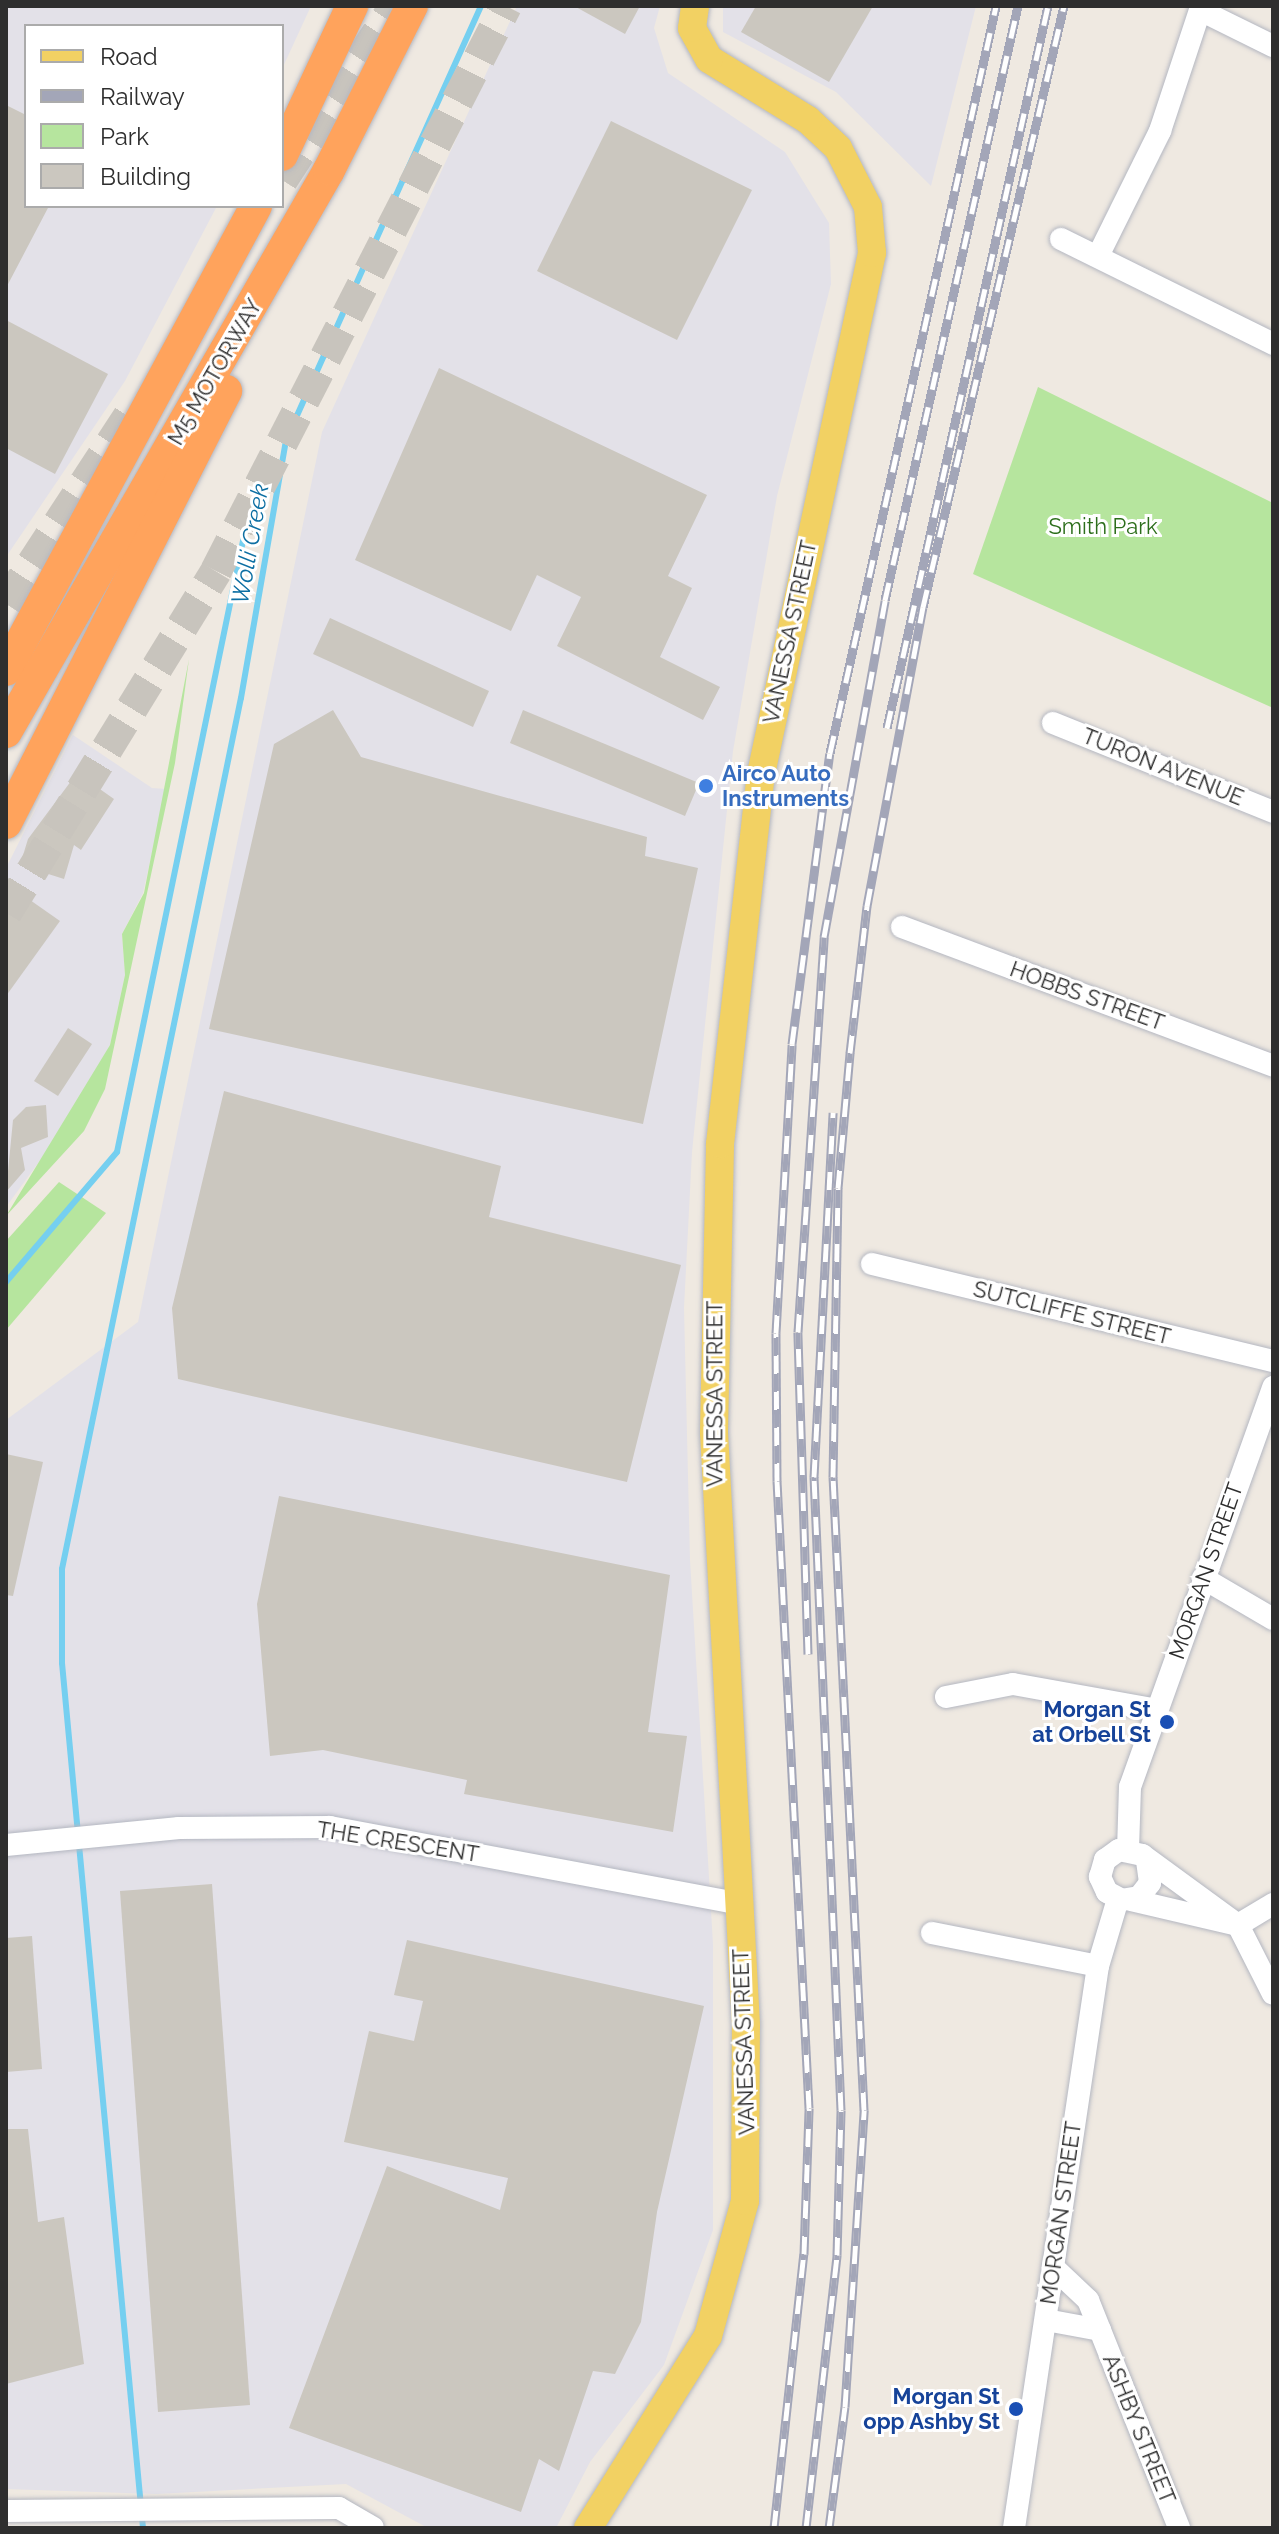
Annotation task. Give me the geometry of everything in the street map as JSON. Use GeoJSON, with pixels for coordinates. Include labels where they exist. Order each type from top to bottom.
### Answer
{"type":"FeatureCollection","features":[{"type":"Feature","properties":{"kind":"highway"},"geometry":{"type":"LineString","coordinates":[[284,151],[352,6]]}},
{"type":"Feature","properties":{"kind":"highway","name":"M5 MOTORWAY"},"geometry":{"type":"LineString","coordinates":[[6,732],[329,170],[412,6]]}},
{"type":"Feature","properties":{"kind":"highway"},"geometry":{"type":"LineString","coordinates":[[6,823],[192,463],[329,170]]}},
{"type":"Feature","properties":{"kind":"highway","name":"M5 MOTORWAY"},"geometry":{"type":"LineString","coordinates":[[6,670],[255,208]]}},
{"type":"Feature","properties":{"kind":"highway"},"geometry":{"type":"LineString","coordinates":[[6,643],[141,418]]}},
{"type":"Feature","properties":{"kind":"main road","name":"VANESSA STREET"},"geometry":{"type":"LineString","coordinates":[[588,2528],[708,2336],[735,2251],[745,2201],[749,2089],[713,1342],[728,1040],[761,774],[869,285],[872,234],[868,207],[838,148],[808,120],[709,59],[692,28],[695,6]]}},
{"type":"Feature","properties":{"kind":"street"},"geometry":{"type":"LineString","coordinates":[[1098,256],[1160,131],[1200,10],[1273,46]]}},
{"type":"Feature","properties":{"kind":"street"},"geometry":{"type":"LineString","coordinates":[[1061,239],[1273,344]]}},
{"type":"Feature","properties":{"kind":"street","name":"TURON AVENUE"},"geometry":{"type":"LineString","coordinates":[[1053,723],[1273,812]]}},
{"type":"Feature","properties":{"kind":"street","name":"HOBBS STREET"},"geometry":{"type":"LineString","coordinates":[[902,927],[1273,1066]]}},
{"type":"Feature","properties":{"kind":"street","name":"SUTCLIFFE STREET"},"geometry":{"type":"LineString","coordinates":[[872,1264],[1273,1361]]}},
{"type":"Feature","properties":{"kind":"street","name":"MORGAN STREET"},"geometry":{"type":"LineString","coordinates":[[1138,1855],[1125,1809],[1203,1578],[1273,1387]]}},
{"type":"Feature","properties":{"kind":"street"},"geometry":{"type":"LineString","coordinates":[[1203,1578],[1273,1619]]}},
{"type":"Feature","properties":{"kind":"street"},"geometry":{"type":"LineString","coordinates":[[946,1697],[1013,1684],[1157,1710]]}},
{"type":"Feature","properties":{"kind":"street","name":"THE CRESCENT"},"geometry":{"type":"LineString","coordinates":[[6,1845],[75,1837],[330,1827],[738,1903]]}},
{"type":"Feature","properties":{"kind":"street"},"geometry":{"type":"LineString","coordinates":[[1273,1904],[1238,1925],[1125,1900],[1102,1885],[1101,1868],[1111,1854],[1138,1855],[1238,1925],[1273,1994]]}},
{"type":"Feature","properties":{"kind":"street"},"geometry":{"type":"LineString","coordinates":[[1125,1900],[1150,1883],[1138,1855]]}},
{"type":"Feature","properties":{"kind":"street","name":"MORGAN STREET"},"geometry":{"type":"LineString","coordinates":[[1014,2528],[1098,1966],[1125,1900]]}},
{"type":"Feature","properties":{"kind":"street"},"geometry":{"type":"LineString","coordinates":[[932,1933],[1098,1966]]}},
{"type":"Feature","properties":{"kind":"street","name":"ASHBY STREET"},"geometry":{"type":"LineString","coordinates":[[1053,2267],[1081,2288],[1179,2528]]}},
{"type":"Feature","properties":{"kind":"street","name":"ASHBY STREET"},"geometry":{"type":"LineString","coordinates":[[1046,2320],[1100,2330]]}},
{"type":"Feature","properties":{"kind":"street"},"geometry":{"type":"LineString","coordinates":[[6,2511],[169,2515],[339,2508],[373,2528]]}},
{"type":"Feature","properties":{"kind":"shaded area"},"geometry":{"type":"Polygon","coordinates":[[[6,6],[311,6],[284,65],[284,24],[24,24],[24,208],[216,208],[125,381],[6,557],[6,6]]]}},
{"type":"Feature","properties":{"kind":"shaded area"},"geometry":{"type":"Polygon","coordinates":[[[517,6],[660,6],[654,28],[668,73],[785,152],[829,223],[831,284],[777,496],[733,751],[692,1152],[684,1308],[690,1560],[713,1944],[713,2230],[664,2365],[590,2462],[556,2528],[428,2528],[346,2484],[156,2494],[6,2489],[6,1420],[138,1322],[322,432],[517,6]]]}},
{"type":"Feature","properties":{"kind":"shaded area"},"geometry":{"type":"Polygon","coordinates":[[[723,6],[976,6],[931,186],[836,92],[723,32],[723,6]]]}},
{"type":"Feature","properties":{"kind":"shaded area"},"geometry":{"type":"Polygon","coordinates":[[[73,735],[152,788],[166,789],[143,893],[122,934],[125,975],[110,1045],[71,1118],[6,1207],[6,868],[73,735]]]}},
{"type":"Feature","properties":{"kind":"green space","name":"Smith Park"},"geometry":{"type":"Polygon","coordinates":[[[1038,387],[1273,503],[1273,708],[973,574],[1038,387]]]}},
{"type":"Feature","properties":{"kind":"green space"},"geometry":{"type":"Polygon","coordinates":[[[189,659],[175,763],[105,1089],[84,1131],[6,1216],[110,1045],[125,975],[122,934],[144,893],[189,659]]]}},
{"type":"Feature","properties":{"kind":"green space"},"geometry":{"type":"Polygon","coordinates":[[[59,1182],[106,1213],[6,1330],[6,1241],[59,1182]]]}},
{"type":"Feature","properties":{"kind":"building"},"geometry":{"type":"Polygon","coordinates":[[[574,6],[640,6],[625,34],[574,6]]]}},
{"type":"Feature","properties":{"kind":"building"},"geometry":{"type":"Polygon","coordinates":[[[756,6],[873,6],[829,82],[741,32],[756,6]]]}},
{"type":"Feature","properties":{"kind":"building"},"geometry":{"type":"Polygon","coordinates":[[[6,105],[24,114],[24,208],[48,208],[6,288],[6,105]]]}},
{"type":"Feature","properties":{"kind":"building"},"geometry":{"type":"Polygon","coordinates":[[[611,121],[752,190],[677,340],[537,271],[611,121]]]}},
{"type":"Feature","properties":{"kind":"building"},"geometry":{"type":"Polygon","coordinates":[[[6,320],[108,374],[55,474],[6,448],[6,320]]]}},
{"type":"Feature","properties":{"kind":"building"},"geometry":{"type":"Polygon","coordinates":[[[439,368],[707,495],[668,576],[692,588],[660,657],[720,687],[703,720],[557,646],[581,597],[537,575],[511,631],[355,560],[439,368]]]}},
{"type":"Feature","properties":{"kind":"building"},"geometry":{"type":"Polygon","coordinates":[[[330,618],[489,691],[473,727],[313,654],[330,618]]]}},
{"type":"Feature","properties":{"kind":"building"},"geometry":{"type":"Polygon","coordinates":[[[333,710],[361,757],[647,837],[645,856],[698,868],[643,1124],[209,1029],[274,744],[333,710]]]}},
{"type":"Feature","properties":{"kind":"building"},"geometry":{"type":"Polygon","coordinates":[[[523,710],[699,783],[685,816],[510,743],[523,710]]]}},
{"type":"Feature","properties":{"kind":"building"},"geometry":{"type":"Polygon","coordinates":[[[77,773],[114,799],[81,850],[74,845],[64,879],[20,865],[28,839],[77,773]]]}},
{"type":"Feature","properties":{"kind":"building"},"geometry":{"type":"Polygon","coordinates":[[[20,893],[60,921],[6,996],[6,913],[20,893]]]}},
{"type":"Feature","properties":{"kind":"building"},"geometry":{"type":"Polygon","coordinates":[[[68,1028],[92,1044],[58,1096],[34,1081],[68,1028]]]}},
{"type":"Feature","properties":{"kind":"building"},"geometry":{"type":"Polygon","coordinates":[[[224,1091],[501,1166],[489,1217],[681,1265],[627,1482],[178,1379],[172,1308],[224,1091]]]}},
{"type":"Feature","properties":{"kind":"building"},"geometry":{"type":"Polygon","coordinates":[[[46,1105],[48,1137],[21,1148],[25,1170],[6,1192],[13,1120],[26,1107],[46,1105]]]}},
{"type":"Feature","properties":{"kind":"building"},"geometry":{"type":"Polygon","coordinates":[[[6,1454],[43,1462],[13,1596],[6,1595],[6,1454]]]}},
{"type":"Feature","properties":{"kind":"building"},"geometry":{"type":"Polygon","coordinates":[[[279,1496],[670,1575],[648,1732],[687,1736],[673,1832],[464,1794],[467,1780],[323,1750],[270,1756],[257,1604],[279,1496]]]}},
{"type":"Feature","properties":{"kind":"building"},"geometry":{"type":"Polygon","coordinates":[[[212,1884],[250,2405],[158,2412],[120,1891],[212,1884]]]}},
{"type":"Feature","properties":{"kind":"building"},"geometry":{"type":"Polygon","coordinates":[[[32,1936],[42,2069],[6,2072],[6,1938],[32,1936]]]}},
{"type":"Feature","properties":{"kind":"building"},"geometry":{"type":"Polygon","coordinates":[[[407,1940],[704,2006],[657,2212],[641,2322],[615,2374],[593,2371],[559,2471],[539,2459],[521,2512],[289,2428],[387,2166],[500,2210],[508,2178],[344,2142],[369,2031],[414,2041],[423,2001],[394,1995],[407,1940]]]}},
{"type":"Feature","properties":{"kind":"building"},"geometry":{"type":"Polygon","coordinates":[[[6,2129],[28,2129],[38,2222],[64,2217],[84,2364],[6,2384],[6,2129]]]}},
{"type":"Feature","properties":{"kind":"waterway","name":"Wolli Creek"},"geometry":{"type":"LineString","coordinates":[[143,2528],[62,1663],[62,1569],[241,698],[286,440],[481,6]]}},
{"type":"Feature","properties":{"kind":"waterway","name":"Wolli Creek"},"geometry":{"type":"LineString","coordinates":[[6,1282],[117,1152],[244,536]]}},
{"type":"Feature","properties":{"kind":"tunnel"},"geometry":{"type":"LineString","coordinates":[[284,177],[395,6]]}},
{"type":"Feature","properties":{"kind":"tunnel"},"geometry":{"type":"LineString","coordinates":[[6,913],[216,571],[506,6]]}},
{"type":"Feature","properties":{"kind":"tunnel"},"geometry":{"type":"LineString","coordinates":[[6,604],[129,416]]}},
{"type":"Feature","properties":{"kind":"railway"},"geometry":{"type":"LineString","coordinates":[[774,2528],[804,2254],[809,2108],[777,1481],[776,1333],[792,1044],[830,753],[996,6]]}},
{"type":"Feature","properties":{"kind":"railway"},"geometry":{"type":"LineString","coordinates":[[808,1654],[798,1332],[824,937],[885,600],[1018,6]]}},
{"type":"Feature","properties":{"kind":"railway"},"geometry":{"type":"LineString","coordinates":[[887,728],[1048,6]]}},
{"type":"Feature","properties":{"kind":"railway"},"geometry":{"type":"LineString","coordinates":[[829,2528],[845,2407],[864,2110],[833,1477],[838,1188],[850,1053],[867,906],[923,607],[1064,6]]}},
{"type":"Feature","properties":{"kind":"railway"},"geometry":{"type":"LineString","coordinates":[[806,2528],[837,2255],[841,2110],[814,1477],[833,1112]]}},
{"type":"Feature","properties":{"kind":"place","name":"Airco Auto Instruments"},"geometry":{"type":"Point","coordinates":[706,786]}},
{"type":"Feature","properties":{"kind":"place","name":"Morgan St at Orbell St"},"geometry":{"type":"Point","coordinates":[1167,1722]}},
{"type":"Feature","properties":{"kind":"place","name":"Morgan St opp Ashby St"},"geometry":{"type":"Point","coordinates":[1016,2409]}}]}
